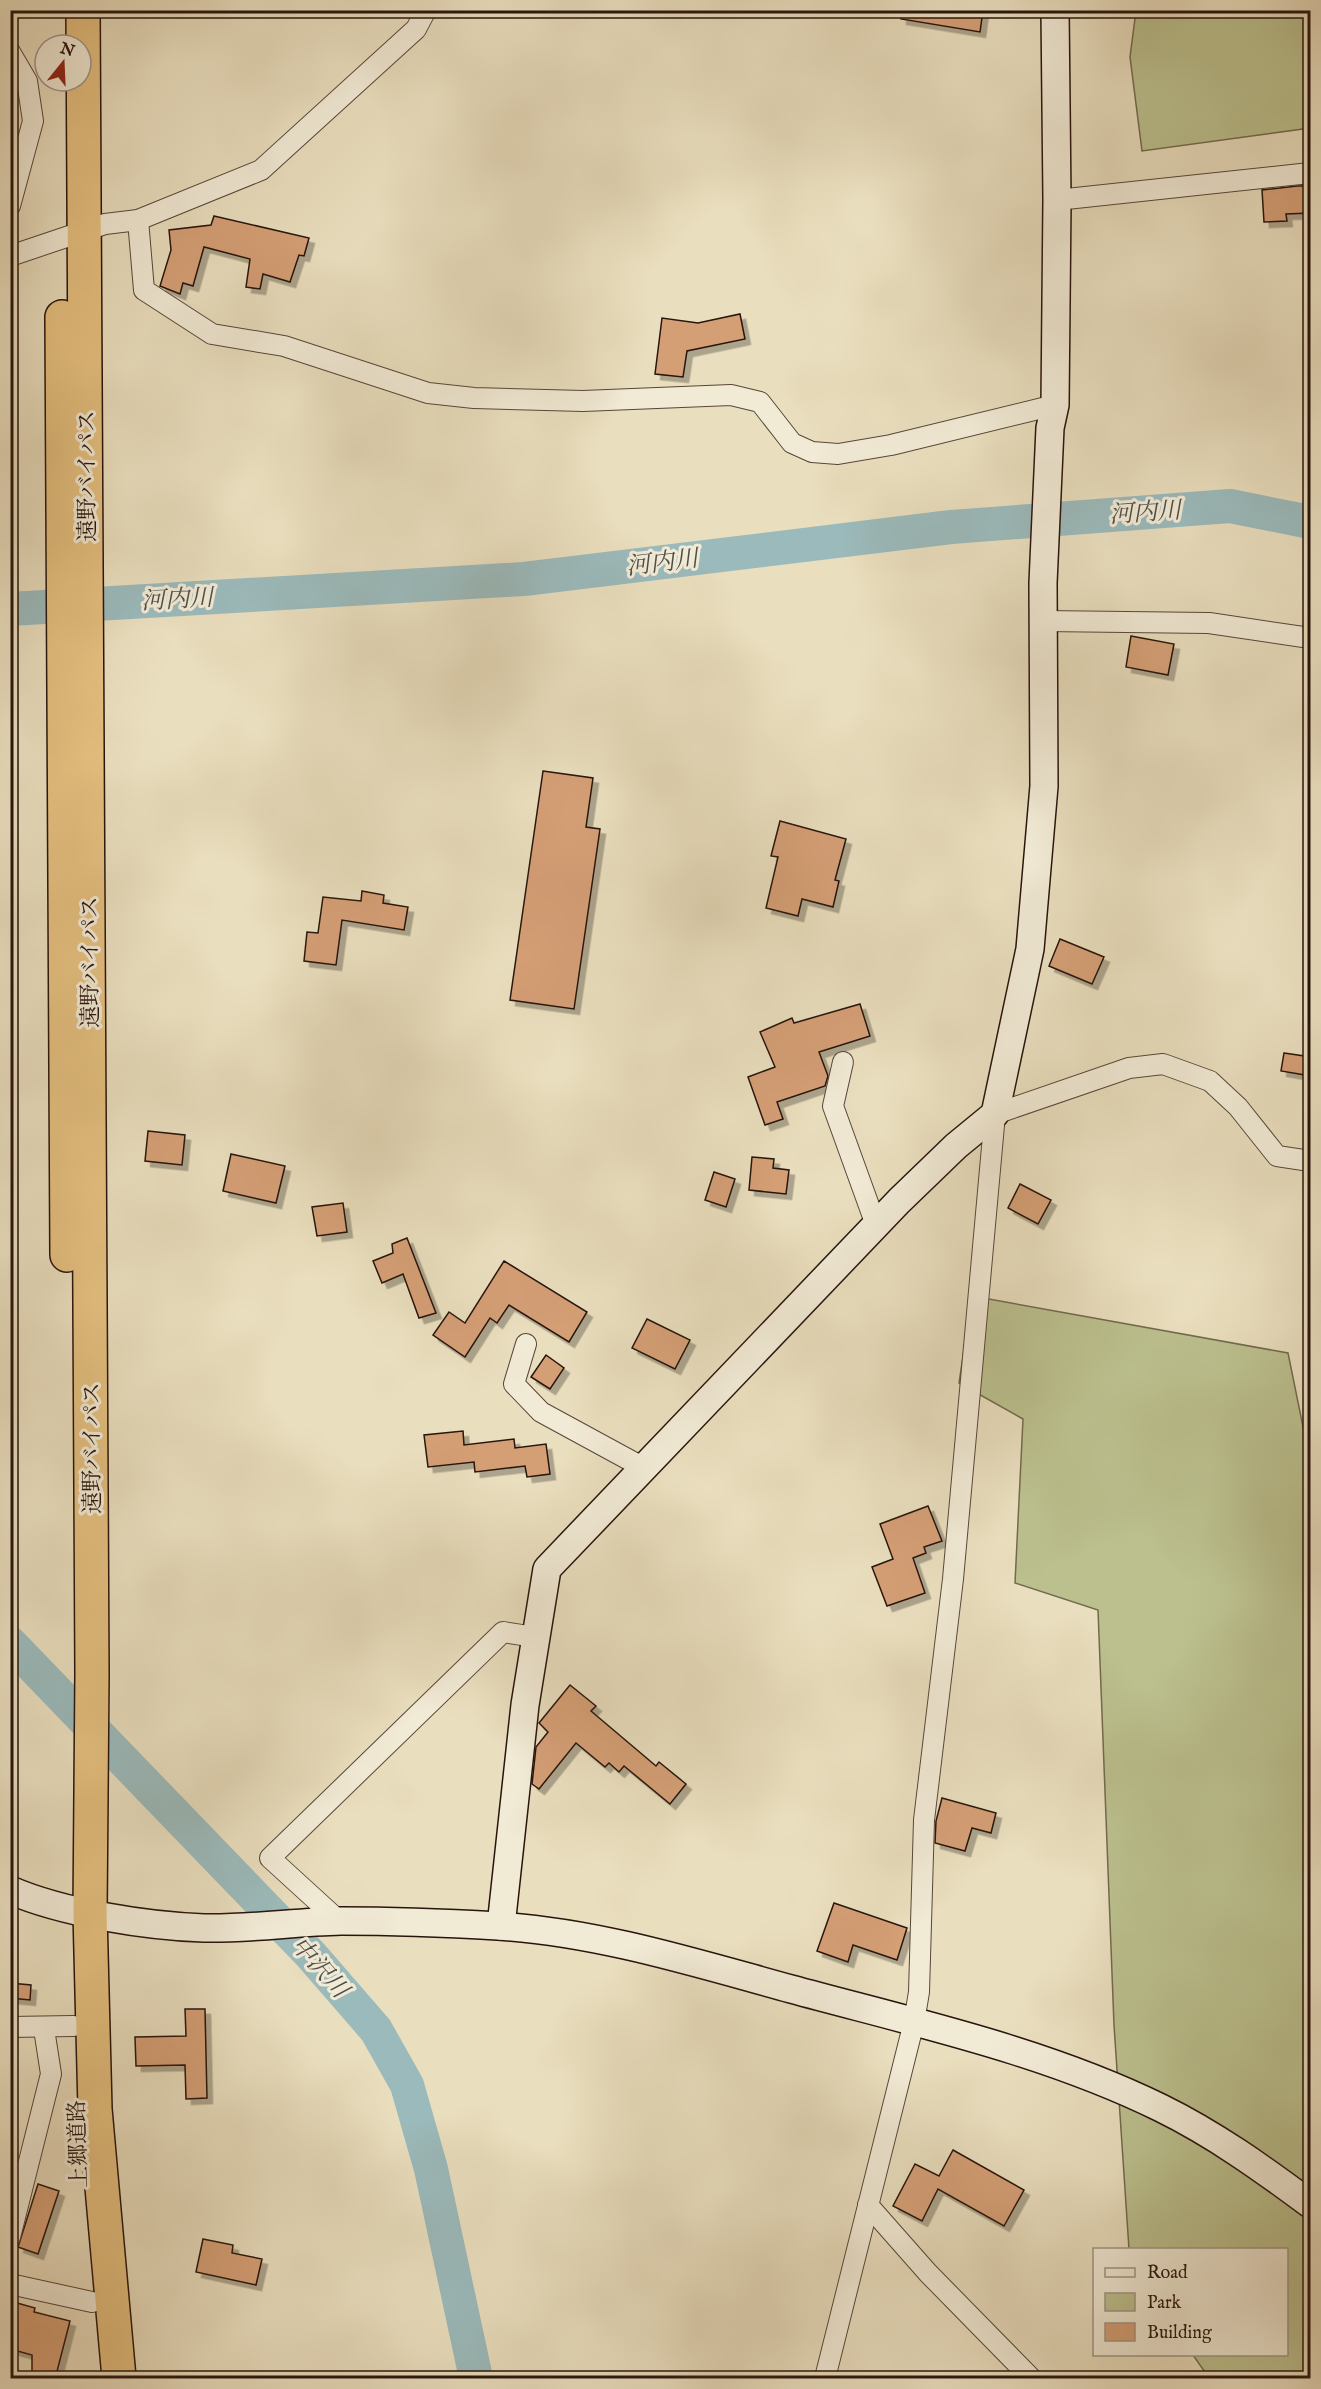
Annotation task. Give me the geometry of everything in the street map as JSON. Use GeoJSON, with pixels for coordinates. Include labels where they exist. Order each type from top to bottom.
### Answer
{"type":"FeatureCollection","features":[{"type":"Feature","properties":{"kind":"highway"},"geometry":{"type":"LineString","coordinates":[[60,10],[61,33]]}},
{"type":"Feature","properties":{"kind":"highway","name":"遠野バイパス"},"geometry":{"type":"LineString","coordinates":[[80,1768],[92,1673],[77,840],[74,510],[73,236],[83,10]]}},
{"type":"Feature","properties":{"kind":"highway","name":"遠野バイパス"},"geometry":{"type":"LineString","coordinates":[[62,93],[73,236]]}},
{"type":"Feature","properties":{"kind":"highway","name":"遠野バイパス"},"geometry":{"type":"LineString","coordinates":[[77,840],[70,1648],[80,1768],[81,1910]]}},
{"type":"Feature","properties":{"kind":"highway","name":"上郷道路"},"geometry":{"type":"LineString","coordinates":[[81,1910],[59,2027],[79,2197],[82,2244],[102,2379]]}},
{"type":"Feature","properties":{"kind":"highway","name":"上郷道路"},"geometry":{"type":"LineString","coordinates":[[81,1910],[95,2120],[118,2379]]}},
{"type":"Feature","properties":{"kind":"street"},"geometry":{"type":"LineString","coordinates":[[10,256],[105,224],[138,220],[261,170],[416,29],[426,10]]}},
{"type":"Feature","properties":{"kind":"street"},"geometry":{"type":"LineString","coordinates":[[825,2379],[920,1992],[924,1821],[953,1579],[995,1114],[1030,949],[1044,786],[1043,583],[1052,416],[1057,200],[1055,10]]}},
{"type":"Feature","properties":{"kind":"street"},"geometry":{"type":"LineString","coordinates":[[10,52],[27,81],[33,121],[10,206]]}},
{"type":"Feature","properties":{"kind":"street"},"geometry":{"type":"LineString","coordinates":[[1057,200],[1311,173]]}},
{"type":"Feature","properties":{"kind":"street"},"geometry":{"type":"LineString","coordinates":[[138,220],[144,290],[212,334],[284,346],[428,393],[474,398],[583,401],[731,395],[760,402],[792,443],[812,452],[838,454],[1052,416]]}},
{"type":"Feature","properties":{"kind":"street"},"geometry":{"type":"LineString","coordinates":[[1043,621],[1209,623],[1311,638]]}},
{"type":"Feature","properties":{"kind":"street"},"geometry":{"type":"LineString","coordinates":[[843,1062],[833,1106],[876,1225]]}},
{"type":"Feature","properties":{"kind":"street"},"geometry":{"type":"LineString","coordinates":[[501,1926],[525,1704],[548,1569],[876,1225],[956,1146],[995,1114],[1129,1068],[1163,1064],[1210,1081],[1238,1107],[1277,1156],[1311,1161]]}},
{"type":"Feature","properties":{"kind":"street"},"geometry":{"type":"LineString","coordinates":[[526,1344],[514,1384],[541,1412],[644,1468]]}},
{"type":"Feature","properties":{"kind":"street"},"geometry":{"type":"LineString","coordinates":[[339,1922],[270,1858],[503,1632],[535,1638]]}},
{"type":"Feature","properties":{"kind":"street"},"geometry":{"type":"LineString","coordinates":[[10,1890],[27,1897],[81,1910],[204,1928],[339,1922],[501,1926],[574,1936],[670,1956],[970,2037],[1105,2082],[1164,2109],[1255,2163],[1311,2204]]}},
{"type":"Feature","properties":{"kind":"street"},"geometry":{"type":"LineString","coordinates":[[10,2027],[59,2027],[51,2074],[10,2237]]}},
{"type":"Feature","properties":{"kind":"street"},"geometry":{"type":"LineString","coordinates":[[868,2205],[928,2273],[1031,2379]]}},
{"type":"Feature","properties":{"kind":"street"},"geometry":{"type":"LineString","coordinates":[[10,2284],[92,2302]]}},
{"type":"Feature","properties":{"kind":"green space"},"geometry":{"type":"Polygon","coordinates":[[[1136,11],[1310,11],[1310,128],[1142,151],[1130,57],[1136,11]]]}},
{"type":"Feature","properties":{"kind":"green space"},"geometry":{"type":"Polygon","coordinates":[[[972,1296],[1288,1353],[1310,1461],[1310,2378],[1209,2378],[1194,2356],[1288,2356],[1288,2248],[1129,2248],[1114,2025],[1098,1610],[1015,1583],[1023,1419],[959,1383],[972,1296]]]}},
{"type":"Feature","properties":{"kind":"building"},"geometry":{"type":"Polygon","coordinates":[[[902,10],[983,10],[980,32],[901,19],[902,10]]]}},
{"type":"Feature","properties":{"kind":"building"},"geometry":{"type":"Polygon","coordinates":[[[1311,186],[1311,213],[1286,214],[1287,221],[1264,222],[1262,190],[1311,186]]]}},
{"type":"Feature","properties":{"kind":"building"},"geometry":{"type":"Polygon","coordinates":[[[214,216],[309,238],[304,256],[299,255],[290,282],[263,274],[260,289],[246,287],[250,259],[204,247],[193,286],[183,283],[180,294],[160,286],[171,250],[169,230],[211,225],[214,216]]]}},
{"type":"Feature","properties":{"kind":"building"},"geometry":{"type":"Polygon","coordinates":[[[740,314],[745,339],[687,351],[683,377],[655,374],[662,318],[698,323],[740,314]]]}},
{"type":"Feature","properties":{"kind":"building"},"geometry":{"type":"Polygon","coordinates":[[[1131,636],[1174,644],[1168,675],[1126,667],[1131,636]]]}},
{"type":"Feature","properties":{"kind":"building"},"geometry":{"type":"Polygon","coordinates":[[[543,771],[593,778],[586,827],[600,829],[574,1009],[510,1000],[543,771]]]}},
{"type":"Feature","properties":{"kind":"building"},"geometry":{"type":"Polygon","coordinates":[[[780,821],[846,839],[835,880],[839,881],[833,907],[802,899],[798,916],[766,908],[778,857],[771,856],[780,821]]]}},
{"type":"Feature","properties":{"kind":"building"},"geometry":{"type":"Polygon","coordinates":[[[362,891],[384,895],[383,903],[408,907],[404,930],[342,920],[336,965],[304,961],[307,932],[318,933],[323,897],[361,901],[362,891]]]}},
{"type":"Feature","properties":{"kind":"building"},"geometry":{"type":"Polygon","coordinates":[[[1060,939],[1104,957],[1092,984],[1049,966],[1060,939]]]}},
{"type":"Feature","properties":{"kind":"building"},"geometry":{"type":"Polygon","coordinates":[[[860,1004],[870,1036],[819,1052],[828,1076],[825,1086],[777,1102],[783,1119],[765,1125],[748,1077],[775,1067],[760,1032],[792,1018],[794,1023],[860,1004]]]}},
{"type":"Feature","properties":{"kind":"building"},"geometry":{"type":"Polygon","coordinates":[[[1284,1053],[1311,1057],[1311,1076],[1281,1071],[1284,1053]]]}},
{"type":"Feature","properties":{"kind":"building"},"geometry":{"type":"Polygon","coordinates":[[[148,1131],[185,1135],[182,1165],[145,1161],[148,1131]]]}},
{"type":"Feature","properties":{"kind":"building"},"geometry":{"type":"Polygon","coordinates":[[[231,1154],[285,1166],[276,1203],[223,1191],[231,1154]]]}},
{"type":"Feature","properties":{"kind":"building"},"geometry":{"type":"Polygon","coordinates":[[[752,1157],[774,1159],[773,1168],[789,1170],[786,1194],[749,1190],[752,1157]]]}},
{"type":"Feature","properties":{"kind":"building"},"geometry":{"type":"Polygon","coordinates":[[[714,1172],[735,1179],[726,1207],[705,1200],[714,1172]]]}},
{"type":"Feature","properties":{"kind":"building"},"geometry":{"type":"Polygon","coordinates":[[[1020,1184],[1051,1200],[1038,1224],[1008,1208],[1020,1184]]]}},
{"type":"Feature","properties":{"kind":"building"},"geometry":{"type":"Polygon","coordinates":[[[343,1203],[347,1232],[317,1236],[312,1207],[343,1203]]]}},
{"type":"Feature","properties":{"kind":"building"},"geometry":{"type":"Polygon","coordinates":[[[407,1238],[436,1313],[419,1318],[403,1274],[382,1283],[373,1261],[393,1253],[392,1244],[407,1238]]]}},
{"type":"Feature","properties":{"kind":"building"},"geometry":{"type":"Polygon","coordinates":[[[504,1261],[587,1312],[569,1342],[509,1305],[497,1323],[490,1318],[465,1357],[433,1335],[449,1312],[465,1323],[504,1261]]]}},
{"type":"Feature","properties":{"kind":"building"},"geometry":{"type":"Polygon","coordinates":[[[647,1319],[690,1340],[675,1369],[632,1348],[647,1319]]]}},
{"type":"Feature","properties":{"kind":"building"},"geometry":{"type":"Polygon","coordinates":[[[546,1355],[564,1368],[550,1389],[531,1377],[546,1355]]]}},
{"type":"Feature","properties":{"kind":"building"},"geometry":{"type":"Polygon","coordinates":[[[463,1431],[464,1445],[514,1439],[515,1448],[546,1444],[550,1474],[527,1477],[525,1466],[475,1472],[474,1462],[428,1467],[424,1435],[463,1431]]]}},
{"type":"Feature","properties":{"kind":"building"},"geometry":{"type":"Polygon","coordinates":[[[928,1506],[942,1541],[924,1547],[926,1553],[913,1558],[925,1593],[887,1606],[872,1567],[893,1559],[880,1524],[928,1506]]]}},
{"type":"Feature","properties":{"kind":"building"},"geometry":{"type":"Polygon","coordinates":[[[570,1685],[596,1706],[591,1711],[656,1766],[659,1762],[686,1784],[670,1804],[624,1766],[619,1772],[609,1763],[605,1767],[576,1743],[539,1789],[532,1784],[536,1747],[548,1732],[539,1723],[570,1685]]]}},
{"type":"Feature","properties":{"kind":"building"},"geometry":{"type":"Polygon","coordinates":[[[942,1798],[996,1813],[991,1833],[972,1828],[965,1851],[935,1843],[936,1821],[942,1798]]]}},
{"type":"Feature","properties":{"kind":"building"},"geometry":{"type":"Polygon","coordinates":[[[834,1903],[907,1928],[897,1960],[853,1945],[848,1962],[817,1951],[834,1903]]]}},
{"type":"Feature","properties":{"kind":"building"},"geometry":{"type":"Polygon","coordinates":[[[10,1983],[31,1985],[30,2000],[10,1998],[10,1983]]]}},
{"type":"Feature","properties":{"kind":"building"},"geometry":{"type":"Polygon","coordinates":[[[185,2009],[205,2009],[207,2098],[186,2099],[185,2065],[136,2066],[135,2037],[186,2036],[185,2009]]]}},
{"type":"Feature","properties":{"kind":"building"},"geometry":{"type":"Polygon","coordinates":[[[953,2150],[1024,2190],[1004,2226],[938,2189],[922,2221],[893,2206],[915,2164],[939,2176],[953,2150]]]}},
{"type":"Feature","properties":{"kind":"building"},"geometry":{"type":"Polygon","coordinates":[[[38,2184],[59,2191],[38,2254],[18,2247],[38,2184]]]}},
{"type":"Feature","properties":{"kind":"building"},"geometry":{"type":"Polygon","coordinates":[[[203,2239],[233,2245],[232,2253],[262,2259],[256,2285],[196,2272],[203,2239]]]}},
{"type":"Feature","properties":{"kind":"building"},"geometry":{"type":"Polygon","coordinates":[[[10,2301],[35,2308],[34,2312],[70,2321],[55,2379],[32,2379],[32,2355],[10,2349],[10,2301]]]}},
{"type":"Feature","properties":{"kind":"waterway","name":"河内川"},"geometry":{"type":"LineString","coordinates":[[10,609],[524,579],[951,527],[1230,506],[1310,522]]}},
{"type":"Feature","properties":{"kind":"waterway","name":"中沢川"},"geometry":{"type":"LineString","coordinates":[[10,1643],[311,1955],[376,2030],[407,2085],[431,2169],[476,2378]]}}]}
